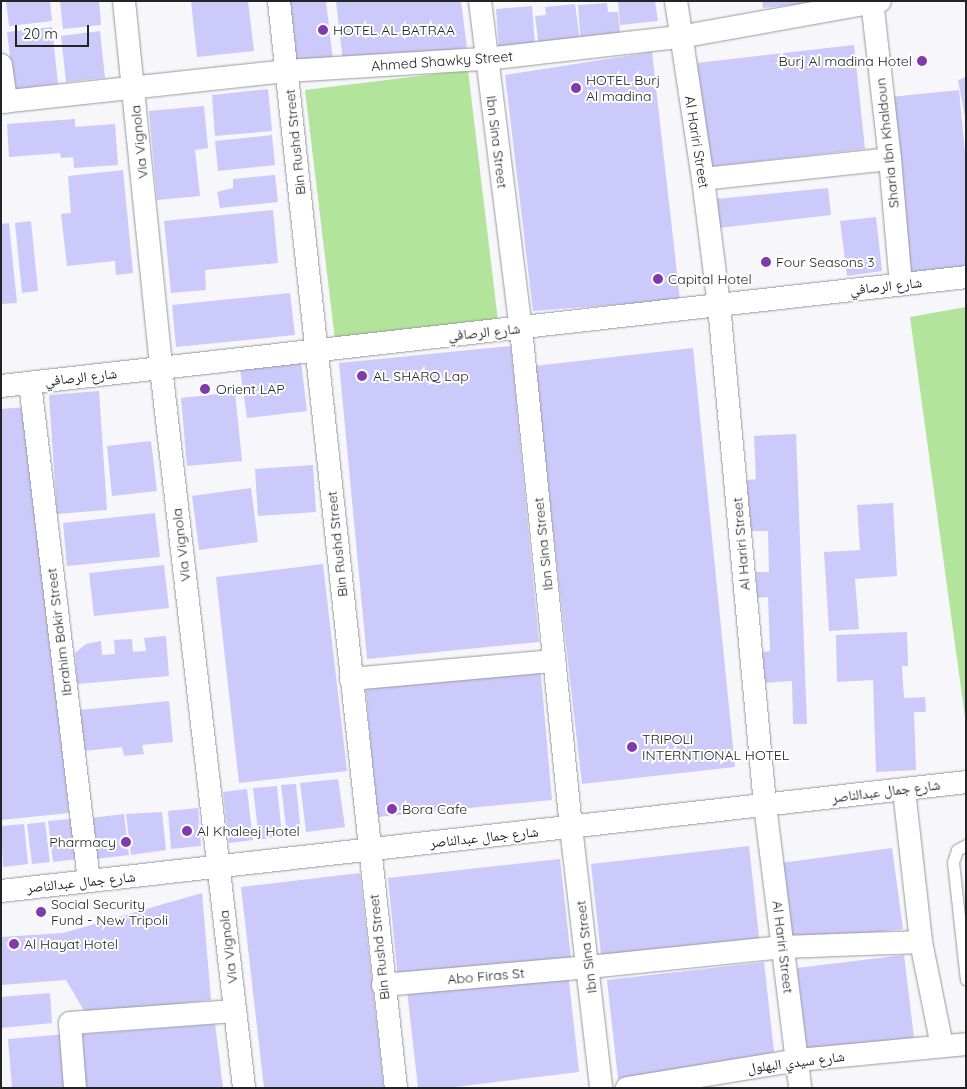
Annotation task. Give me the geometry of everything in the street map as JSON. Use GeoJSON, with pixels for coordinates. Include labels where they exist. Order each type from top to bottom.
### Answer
{"type":"FeatureCollection","features":[{"type":"Feature","properties":{"kind":"street","name":"Via Vignola"},"geometry":{"type":"LineString","coordinates":[[124,1],[161,368],[244,1088]]}},
{"type":"Feature","properties":{"kind":"street","name":"Bin Rushd Street"},"geometry":{"type":"LineString","coordinates":[[279,1],[368,850],[396,1088]]}},
{"type":"Feature","properties":{"kind":"street","name":"Ibn Sina Street"},"geometry":{"type":"LineString","coordinates":[[480,1],[521,328],[571,827],[589,968],[601,1088]]}},
{"type":"Feature","properties":{"kind":"street","name":"Al Hariri Street"},"geometry":{"type":"LineString","coordinates":[[676,1],[703,179],[719,305],[765,805],[800,1088]]}},
{"type":"Feature","properties":{"kind":"street","name":"Ahmed Shawky Street"},"geometry":{"type":"LineString","coordinates":[[3,102],[287,71],[486,59],[680,37],[875,2]]}},
{"type":"Feature","properties":{"kind":"street","name":"Sharia Ibn Khaldoun"},"geometry":{"type":"LineString","coordinates":[[875,2],[901,285]]}},
{"type":"Feature","properties":{"kind":"street"},"geometry":{"type":"LineString","coordinates":[[1,65],[3,102]]}},
{"type":"Feature","properties":{"kind":"street"},"geometry":{"type":"LineString","coordinates":[[703,179],[890,159]]}},
{"type":"Feature","properties":{"kind":"street","name":"شارع الرصافي"},"geometry":{"type":"LineString","coordinates":[[1,386],[966,277]]}},
{"type":"Feature","properties":{"kind":"street","name":"Ibrahim Bakir Street"},"geometry":{"type":"LineString","coordinates":[[30,383],[89,881]]}},
{"type":"Feature","properties":{"kind":"street"},"geometry":{"type":"LineString","coordinates":[[351,679],[554,661]]}},
{"type":"Feature","properties":{"kind":"street","name":"شارع جمال عبدالناصر"},"geometry":{"type":"LineString","coordinates":[[1,891],[966,782]]}},
{"type":"Feature","properties":{"kind":"street"},"geometry":{"type":"LineString","coordinates":[[904,790],[921,942],[942,1046]]}},
{"type":"Feature","properties":{"kind":"street","name":"Abo Firas St"},"geometry":{"type":"LineString","coordinates":[[383,985],[589,968],[783,947],[921,942]]}},
{"type":"Feature","properties":{"kind":"street"},"geometry":{"type":"LineString","coordinates":[[75,1088],[70,1023],[235,1011]]}},
{"type":"Feature","properties":{"kind":"street","name":"شارع سيدي البهلول"},"geometry":{"type":"LineString","coordinates":[[627,1088],[798,1060],[966,1044]]}},
{"type":"Feature","properties":{"kind":"lane"},"geometry":{"type":"LineString","coordinates":[[966,845],[957,850],[953,862],[966,979]]}},
{"type":"Feature","properties":{"kind":"green space"},"geometry":{"type":"Polygon","coordinates":[[[468,70],[498,321],[335,340],[305,90],[468,70]]]}},
{"type":"Feature","properties":{"kind":"green space"},"geometry":{"type":"Polygon","coordinates":[[[966,307],[966,724],[910,317],[966,307]]]}},
{"type":"Feature","properties":{"kind":"building"},"geometry":{"type":"Polygon","coordinates":[[[6,1],[50,1],[52,21],[9,26],[6,1]]]}},
{"type":"Feature","properties":{"kind":"building"},"geometry":{"type":"Polygon","coordinates":[[[60,1],[99,1],[101,25],[63,29],[60,1]]]}},
{"type":"Feature","properties":{"kind":"building"},"geometry":{"type":"Polygon","coordinates":[[[191,1],[248,1],[254,51],[197,57],[191,1]]]}},
{"type":"Feature","properties":{"kind":"building"},"geometry":{"type":"Polygon","coordinates":[[[283,1],[326,1],[333,60],[290,65],[283,1]]]}},
{"type":"Feature","properties":{"kind":"building"},"geometry":{"type":"Polygon","coordinates":[[[336,1],[461,1],[467,48],[343,62],[336,1]]]}},
{"type":"Feature","properties":{"kind":"building"},"geometry":{"type":"Polygon","coordinates":[[[618,1],[655,1],[658,21],[620,25],[618,1]]]}},
{"type":"Feature","properties":{"kind":"building"},"geometry":{"type":"Polygon","coordinates":[[[762,1],[811,1],[811,3],[763,8],[762,1]]]}},
{"type":"Feature","properties":{"kind":"building"},"geometry":{"type":"Polygon","coordinates":[[[607,3],[608,12],[618,12],[621,43],[581,46],[578,5],[607,3]]]}},
{"type":"Feature","properties":{"kind":"building"},"geometry":{"type":"Polygon","coordinates":[[[575,4],[580,41],[539,47],[535,16],[546,15],[545,7],[575,4]]]}},
{"type":"Feature","properties":{"kind":"building"},"geometry":{"type":"Polygon","coordinates":[[[532,6],[535,45],[499,48],[496,9],[532,6]]]}},
{"type":"Feature","properties":{"kind":"building"},"geometry":{"type":"Polygon","coordinates":[[[52,27],[58,84],[14,89],[7,32],[52,27]]]}},
{"type":"Feature","properties":{"kind":"building"},"geometry":{"type":"Polygon","coordinates":[[[100,31],[105,78],[66,82],[61,36],[100,31]]]}},
{"type":"Feature","properties":{"kind":"building"},"geometry":{"type":"Polygon","coordinates":[[[854,45],[865,149],[708,167],[697,63],[854,45]]]}},
{"type":"Feature","properties":{"kind":"building"},"geometry":{"type":"Polygon","coordinates":[[[652,52],[680,300],[533,311],[505,75],[652,52]]]}},
{"type":"Feature","properties":{"kind":"building"},"geometry":{"type":"Polygon","coordinates":[[[966,77],[966,117],[965,117],[958,80],[966,77]]]}},
{"type":"Feature","properties":{"kind":"building"},"geometry":{"type":"Polygon","coordinates":[[[268,89],[272,131],[215,136],[212,95],[268,89]]]}},
{"type":"Feature","properties":{"kind":"building"},"geometry":{"type":"Polygon","coordinates":[[[959,90],[966,162],[966,271],[906,277],[890,97],[959,90]]]}},
{"type":"Feature","properties":{"kind":"building"},"geometry":{"type":"Polygon","coordinates":[[[204,106],[208,148],[195,150],[200,196],[157,200],[149,111],[204,106]]]}},
{"type":"Feature","properties":{"kind":"building"},"geometry":{"type":"Polygon","coordinates":[[[75,119],[75,127],[115,124],[118,165],[74,168],[73,157],[61,158],[60,153],[9,157],[7,124],[75,119]]]}},
{"type":"Feature","properties":{"kind":"building"},"geometry":{"type":"Polygon","coordinates":[[[272,135],[275,165],[218,171],[215,141],[272,135]]]}},
{"type":"Feature","properties":{"kind":"building"},"geometry":{"type":"Polygon","coordinates":[[[123,170],[133,273],[116,275],[115,261],[67,266],[61,214],[71,213],[68,176],[123,170]]]}},
{"type":"Feature","properties":{"kind":"building"},"geometry":{"type":"Polygon","coordinates":[[[275,175],[278,202],[220,208],[217,192],[233,188],[233,179],[275,175]]]}},
{"type":"Feature","properties":{"kind":"building"},"geometry":{"type":"Polygon","coordinates":[[[828,188],[831,215],[718,228],[716,199],[828,188]]]}},
{"type":"Feature","properties":{"kind":"building"},"geometry":{"type":"Polygon","coordinates":[[[273,210],[278,263],[205,270],[206,290],[171,293],[164,221],[273,210]]]}},
{"type":"Feature","properties":{"kind":"building"},"geometry":{"type":"Polygon","coordinates":[[[876,217],[882,271],[847,276],[840,221],[876,217]]]}},
{"type":"Feature","properties":{"kind":"building"},"geometry":{"type":"Polygon","coordinates":[[[31,221],[38,291],[22,293],[15,223],[31,221]]]}},
{"type":"Feature","properties":{"kind":"building"},"geometry":{"type":"Polygon","coordinates":[[[9,223],[17,303],[1,304],[1,224],[9,223]]]}},
{"type":"Feature","properties":{"kind":"building"},"geometry":{"type":"Polygon","coordinates":[[[290,293],[295,335],[176,347],[172,305],[290,293]]]}},
{"type":"Feature","properties":{"kind":"building"},"geometry":{"type":"Polygon","coordinates":[[[511,346],[539,642],[367,659],[339,363],[511,346]]]}},
{"type":"Feature","properties":{"kind":"building"},"geometry":{"type":"Polygon","coordinates":[[[693,348],[735,767],[582,784],[534,366],[693,348]]]}},
{"type":"Feature","properties":{"kind":"building"},"geometry":{"type":"Polygon","coordinates":[[[301,361],[307,411],[247,418],[240,369],[301,361]]]}},
{"type":"Feature","properties":{"kind":"building"},"geometry":{"type":"Polygon","coordinates":[[[99,391],[107,510],[57,514],[49,395],[99,391]]]}},
{"type":"Feature","properties":{"kind":"building"},"geometry":{"type":"Polygon","coordinates":[[[235,392],[242,461],[187,466],[181,398],[235,392]]]}},
{"type":"Feature","properties":{"kind":"building"},"geometry":{"type":"Polygon","coordinates":[[[26,407],[69,813],[1,820],[1,409],[26,407]]]}},
{"type":"Feature","properties":{"kind":"building"},"geometry":{"type":"Polygon","coordinates":[[[796,434],[807,724],[793,724],[792,681],[762,683],[761,652],[770,651],[768,597],[757,598],[756,572],[769,572],[768,531],[749,531],[747,480],[756,479],[754,436],[796,434]]]}},
{"type":"Feature","properties":{"kind":"building"},"geometry":{"type":"Polygon","coordinates":[[[151,441],[157,491],[112,496],[107,446],[151,441]]]}},
{"type":"Feature","properties":{"kind":"building"},"geometry":{"type":"Polygon","coordinates":[[[313,465],[316,512],[258,516],[255,469],[313,465]]]}},
{"type":"Feature","properties":{"kind":"building"},"geometry":{"type":"Polygon","coordinates":[[[251,488],[258,542],[199,550],[192,496],[251,488]]]}},
{"type":"Feature","properties":{"kind":"building"},"geometry":{"type":"Polygon","coordinates":[[[893,503],[897,576],[855,579],[859,629],[829,631],[824,552],[860,550],[857,505],[893,503]]]}},
{"type":"Feature","properties":{"kind":"building"},"geometry":{"type":"Polygon","coordinates":[[[155,513],[160,557],[67,566],[63,523],[155,513]]]}},
{"type":"Feature","properties":{"kind":"building"},"geometry":{"type":"Polygon","coordinates":[[[323,564],[347,771],[239,783],[216,577],[323,564]]]}},
{"type":"Feature","properties":{"kind":"building"},"geometry":{"type":"Polygon","coordinates":[[[164,565],[169,608],[94,616],[89,573],[164,565]]]}},
{"type":"Feature","properties":{"kind":"building"},"geometry":{"type":"Polygon","coordinates":[[[907,632],[908,666],[902,666],[904,698],[925,697],[926,712],[914,712],[916,770],[876,772],[873,680],[837,682],[836,635],[907,632]]]}},
{"type":"Feature","properties":{"kind":"building"},"geometry":{"type":"Polygon","coordinates":[[[166,636],[169,676],[77,684],[75,653],[86,644],[101,641],[102,655],[115,654],[114,640],[132,639],[133,652],[146,651],[144,638],[166,636]]]}},
{"type":"Feature","properties":{"kind":"building"},"geometry":{"type":"Polygon","coordinates":[[[540,664],[552,800],[377,817],[365,681],[540,664]]]}},
{"type":"Feature","properties":{"kind":"building"},"geometry":{"type":"Polygon","coordinates":[[[169,701],[173,742],[142,745],[144,754],[124,756],[122,747],[84,751],[80,710],[169,701]]]}},
{"type":"Feature","properties":{"kind":"building"},"geometry":{"type":"Polygon","coordinates":[[[338,779],[345,827],[306,832],[300,783],[338,779]]]}},
{"type":"Feature","properties":{"kind":"building"},"geometry":{"type":"Polygon","coordinates":[[[296,784],[301,833],[287,835],[281,785],[296,784]]]}},
{"type":"Feature","properties":{"kind":"building"},"geometry":{"type":"Polygon","coordinates":[[[277,786],[282,835],[259,840],[253,788],[277,786]]]}},
{"type":"Feature","properties":{"kind":"building"},"geometry":{"type":"Polygon","coordinates":[[[247,789],[253,840],[229,843],[223,792],[247,789]]]}},
{"type":"Feature","properties":{"kind":"building"},"geometry":{"type":"Polygon","coordinates":[[[198,808],[201,846],[171,849],[168,811],[198,808]]]}},
{"type":"Feature","properties":{"kind":"building"},"geometry":{"type":"Polygon","coordinates":[[[162,812],[166,850],[131,855],[126,814],[162,812]]]}},
{"type":"Feature","properties":{"kind":"building"},"geometry":{"type":"Polygon","coordinates":[[[124,814],[129,855],[95,859],[91,818],[124,814]]]}},
{"type":"Feature","properties":{"kind":"building"},"geometry":{"type":"Polygon","coordinates":[[[72,820],[78,859],[53,862],[48,821],[72,820]]]}},
{"type":"Feature","properties":{"kind":"building"},"geometry":{"type":"Polygon","coordinates":[[[45,822],[50,862],[32,864],[27,824],[45,822]]]}},
{"type":"Feature","properties":{"kind":"building"},"geometry":{"type":"Polygon","coordinates":[[[24,824],[28,864],[3,867],[1,826],[24,824]]]}},
{"type":"Feature","properties":{"kind":"building"},"geometry":{"type":"Polygon","coordinates":[[[749,846],[760,946],[602,964],[591,864],[749,846]]]}},
{"type":"Feature","properties":{"kind":"building"},"geometry":{"type":"Polygon","coordinates":[[[892,848],[903,929],[792,944],[781,863],[892,848]]]}},
{"type":"Feature","properties":{"kind":"building"},"geometry":{"type":"Polygon","coordinates":[[[560,859],[571,959],[398,979],[388,878],[560,859]]]}},
{"type":"Feature","properties":{"kind":"building"},"geometry":{"type":"Polygon","coordinates":[[[360,873],[384,1088],[264,1088],[241,887],[360,873]]]}},
{"type":"Feature","properties":{"kind":"building"},"geometry":{"type":"Polygon","coordinates":[[[202,893],[211,1000],[86,1014],[66,980],[1,985],[1,937],[63,933],[202,893]]]}},
{"type":"Feature","properties":{"kind":"building"},"geometry":{"type":"Polygon","coordinates":[[[904,955],[915,1046],[808,1059],[797,968],[904,955]]]}},
{"type":"Feature","properties":{"kind":"building"},"geometry":{"type":"Polygon","coordinates":[[[764,962],[775,1061],[618,1079],[607,980],[764,962]]]}},
{"type":"Feature","properties":{"kind":"building"},"geometry":{"type":"Polygon","coordinates":[[[568,972],[579,1072],[447,1088],[418,1088],[407,990],[568,972]]]}},
{"type":"Feature","properties":{"kind":"building"},"geometry":{"type":"Polygon","coordinates":[[[50,993],[52,1023],[1,1028],[1,997],[50,993]]]}},
{"type":"Feature","properties":{"kind":"building"},"geometry":{"type":"Polygon","coordinates":[[[215,1024],[223,1088],[80,1088],[73,1035],[215,1024]]]}},
{"type":"Feature","properties":{"kind":"building"},"geometry":{"type":"Polygon","coordinates":[[[67,1034],[71,1088],[12,1088],[8,1039],[67,1034]]]}},
{"type":"Feature","properties":{"kind":"place","name":"HOTEL AL BATRAA"},"geometry":{"type":"Point","coordinates":[323,30]}},
{"type":"Feature","properties":{"kind":"place","name":"Burj Al madina Hotel"},"geometry":{"type":"Point","coordinates":[922,61]}},
{"type":"Feature","properties":{"kind":"place","name":"HOTEL Burj Al madina"},"geometry":{"type":"Point","coordinates":[576,88]}},
{"type":"Feature","properties":{"kind":"place","name":"Four Seasons 3"},"geometry":{"type":"Point","coordinates":[766,262]}},
{"type":"Feature","properties":{"kind":"place","name":"Capital Hotel"},"geometry":{"type":"Point","coordinates":[658,279]}},
{"type":"Feature","properties":{"kind":"place","name":"AL SHARQ Lap"},"geometry":{"type":"Point","coordinates":[362,376]}},
{"type":"Feature","properties":{"kind":"place","name":"Orient LAP"},"geometry":{"type":"Point","coordinates":[205,389]}},
{"type":"Feature","properties":{"kind":"place","name":"TRIPOLI INTERNTIONAL HOTEL"},"geometry":{"type":"Point","coordinates":[632,747]}},
{"type":"Feature","properties":{"kind":"place","name":"Bora Cafe"},"geometry":{"type":"Point","coordinates":[392,809]}},
{"type":"Feature","properties":{"kind":"place","name":"Al Khaleej Hotel"},"geometry":{"type":"Point","coordinates":[187,831]}},
{"type":"Feature","properties":{"kind":"place","name":"Pharmacy"},"geometry":{"type":"Point","coordinates":[126,842]}},
{"type":"Feature","properties":{"kind":"place","name":"Social Security Fund - New Tripoli"},"geometry":{"type":"Point","coordinates":[41,912]}},
{"type":"Feature","properties":{"kind":"place","name":"Al Hayat Hotel"},"geometry":{"type":"Point","coordinates":[14,944]}}]}
